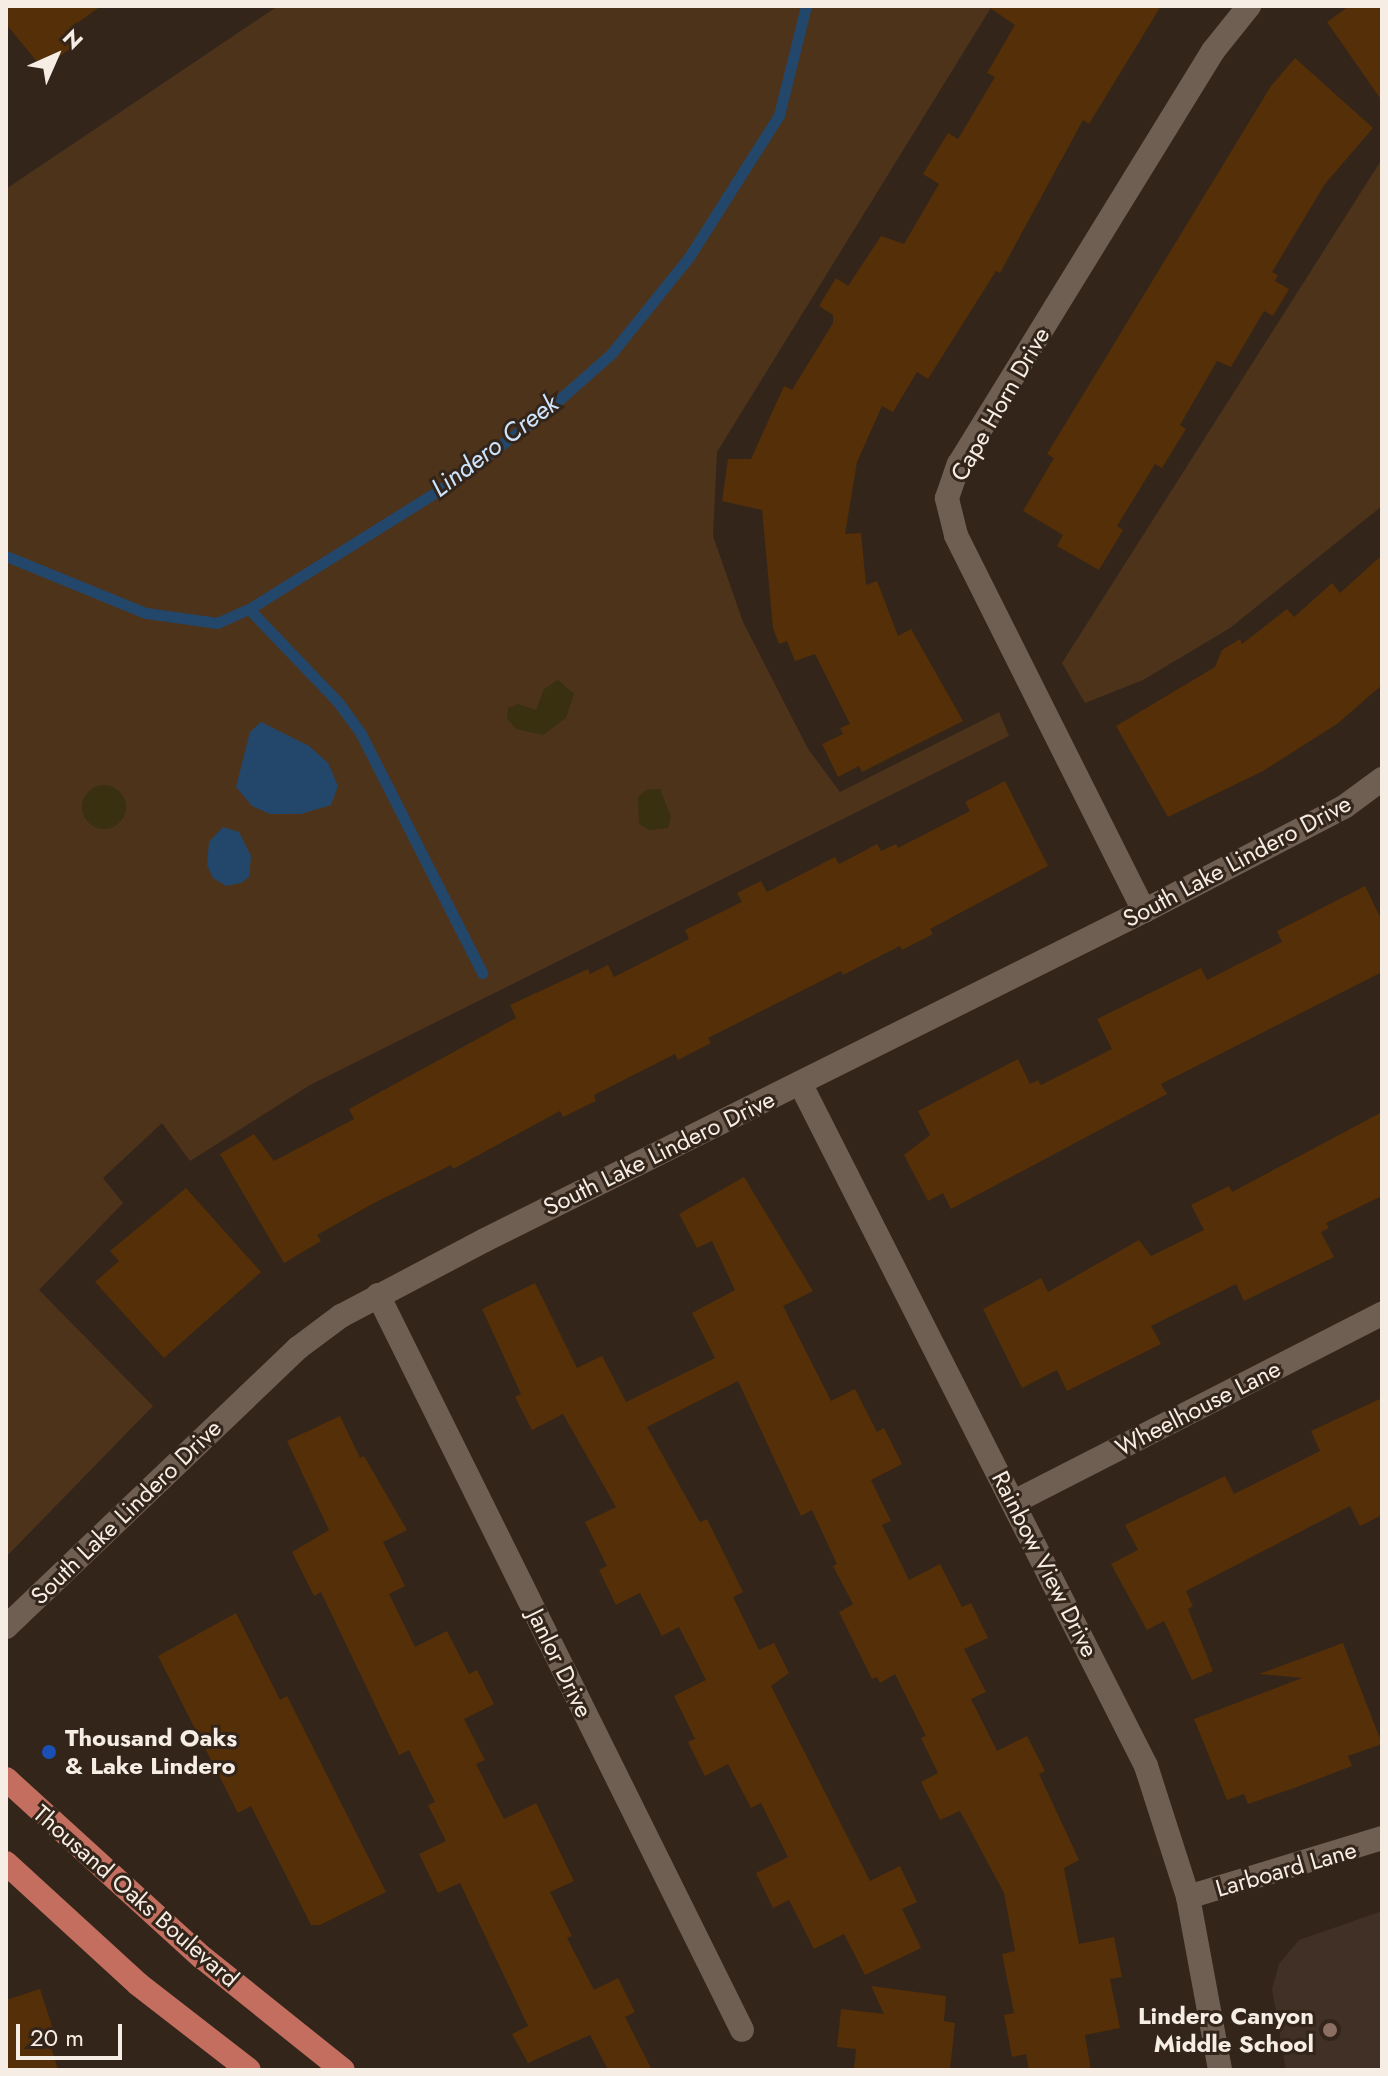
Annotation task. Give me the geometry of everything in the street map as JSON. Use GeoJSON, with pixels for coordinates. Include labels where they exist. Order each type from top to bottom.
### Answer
{"type":"FeatureCollection","features":[{"type":"Feature","properties":{"kind":"main road","name":"Thousand Oaks Boulevard"},"geometry":{"type":"LineString","coordinates":[[6,1779],[203,1958],[343,2070]]}},
{"type":"Feature","properties":{"kind":"main road"},"geometry":{"type":"LineString","coordinates":[[6,1863],[138,1984],[249,2070]]}},
{"type":"Feature","properties":{"kind":"street","name":"Cape Horn Drive"},"geometry":{"type":"LineString","coordinates":[[1144,911],[956,535],[947,498],[959,464],[1213,51],[1249,6]]}},
{"type":"Feature","properties":{"kind":"street","name":"South Lake Lindero Drive"},"geometry":{"type":"LineString","coordinates":[[6,1627],[298,1348],[378,1295],[1144,911],[1344,807],[1382,779]]}},
{"type":"Feature","properties":{"kind":"street","name":"Rainbow View Drive"},"geometry":{"type":"LineString","coordinates":[[800,1083],[1146,1766],[1188,1897],[1220,2070]]}},
{"type":"Feature","properties":{"kind":"street","name":"Janlor Drive"},"geometry":{"type":"LineString","coordinates":[[378,1295],[742,2030]]}},
{"type":"Feature","properties":{"kind":"street","name":"Wheelhouse Lane"},"geometry":{"type":"LineString","coordinates":[[1014,1502],[1382,1314]]}},
{"type":"Feature","properties":{"kind":"street","name":"Larboard Lane"},"geometry":{"type":"LineString","coordinates":[[1188,1897],[1382,1838]]}},
{"type":"Feature","properties":{"kind":"shaded area"},"geometry":{"type":"Polygon","coordinates":[[[278,6],[992,6],[717,452],[713,536],[743,622],[808,749],[840,792],[999,712],[1009,736],[310,1085],[190,1161],[162,1123],[103,1178],[123,1203],[39,1290],[153,1406],[6,1557],[6,189],[278,6]]]}},
{"type":"Feature","properties":{"kind":"shaded area"},"geometry":{"type":"Polygon","coordinates":[[[1382,159],[1382,506],[1230,628],[1143,680],[1085,703],[1062,663],[1382,159]]]}},
{"type":"Feature","properties":{"kind":"shaded area","name":"Lindero Canyon Middle School"},"geometry":{"type":"Polygon","coordinates":[[[1382,1911],[1382,2070],[1286,2070],[1272,1989],[1279,1964],[1299,1940],[1382,1911]]]}},
{"type":"Feature","properties":{"kind":"sand"},"geometry":{"type":"Polygon","coordinates":[[[558,680],[574,694],[566,718],[543,735],[516,729],[507,719],[508,708],[518,704],[536,710],[544,689],[558,680]]]}},
{"type":"Feature","properties":{"kind":"sand"},"geometry":{"type":"Polygon","coordinates":[[[104,785],[119,792],[126,807],[119,822],[104,829],[89,822],[82,807],[89,792],[104,785]]]}},
{"type":"Feature","properties":{"kind":"sand"},"geometry":{"type":"Polygon","coordinates":[[[660,789],[671,817],[668,828],[649,830],[639,824],[638,797],[646,790],[660,789]]]}},
{"type":"Feature","properties":{"kind":"water"},"geometry":{"type":"Polygon","coordinates":[[[261,722],[309,746],[328,763],[338,786],[331,805],[301,814],[270,814],[252,806],[236,787],[250,732],[261,722]]]}},
{"type":"Feature","properties":{"kind":"water"},"geometry":{"type":"Polygon","coordinates":[[[223,827],[239,832],[251,856],[249,877],[241,883],[226,886],[213,878],[207,865],[209,842],[223,827]]]}},
{"type":"Feature","properties":{"kind":"building"},"geometry":{"type":"Polygon","coordinates":[[[6,6],[101,6],[65,32],[75,45],[43,69],[6,24],[6,6]]]}},
{"type":"Feature","properties":{"kind":"building"},"geometry":{"type":"Polygon","coordinates":[[[987,6],[1161,6],[1089,124],[1083,120],[1000,273],[996,271],[928,379],[917,372],[893,412],[882,406],[857,462],[845,534],[861,533],[866,585],[877,581],[898,636],[911,629],[963,721],[862,772],[859,766],[838,777],[822,744],[843,734],[840,728],[850,724],[815,654],[795,661],[787,641],[779,644],[773,628],[762,510],[722,501],[728,459],[751,459],[784,386],[792,390],[833,323],[833,315],[819,306],[836,278],[848,286],[881,236],[904,244],[939,184],[923,174],[948,133],[958,139],[995,77],[987,73],[1015,25],[987,6]]]}},
{"type":"Feature","properties":{"kind":"building"},"geometry":{"type":"Polygon","coordinates":[[[1349,6],[1382,6],[1382,101],[1327,22],[1349,6]]]}},
{"type":"Feature","properties":{"kind":"building"},"geometry":{"type":"Polygon","coordinates":[[[1295,58],[1373,128],[1325,184],[1272,272],[1278,275],[1275,281],[1289,289],[1273,316],[1264,311],[1231,367],[1217,361],[1180,425],[1186,429],[1162,468],[1155,464],[1117,526],[1123,530],[1099,570],[1057,546],[1063,535],[1023,511],[1054,458],[1047,454],[1271,86],[1295,58]]]}},
{"type":"Feature","properties":{"kind":"building"},"geometry":{"type":"Polygon","coordinates":[[[1382,555],[1382,685],[1337,724],[1263,771],[1168,817],[1116,726],[1215,667],[1222,650],[1240,639],[1242,644],[1287,609],[1294,617],[1332,583],[1340,593],[1382,555]]]}},
{"type":"Feature","properties":{"kind":"building"},"geometry":{"type":"Polygon","coordinates":[[[1005,781],[1048,866],[930,929],[933,934],[902,950],[900,946],[843,975],[841,971],[708,1038],[711,1043],[678,1060],[675,1054],[594,1095],[596,1101],[563,1117],[560,1111],[453,1169],[451,1165],[374,1203],[317,1235],[321,1241],[284,1263],[220,1154],[254,1134],[274,1161],[354,1119],[349,1109],[516,1018],[510,1005],[588,969],[590,974],[608,965],[614,977],[689,939],[685,930],[742,902],[737,893],[761,881],[767,892],[835,857],[839,864],[877,844],[881,851],[896,844],[898,848],[970,811],[965,802],[1005,781]]]}},
{"type":"Feature","properties":{"kind":"building"},"geometry":{"type":"Polygon","coordinates":[[[1365,886],[1382,921],[1382,972],[1161,1084],[1167,1094],[951,1209],[943,1193],[928,1201],[904,1155],[930,1135],[918,1111],[1018,1059],[1030,1084],[1038,1080],[1041,1085],[1112,1049],[1097,1019],[1201,968],[1207,980],[1282,942],[1277,931],[1365,886]]]}},
{"type":"Feature","properties":{"kind":"building"},"geometry":{"type":"Polygon","coordinates":[[[1382,1112],[1382,1196],[1326,1223],[1329,1228],[1321,1232],[1334,1257],[1244,1301],[1236,1284],[1151,1326],[1161,1344],[1067,1391],[1057,1370],[1022,1388],[983,1309],[1041,1278],[1048,1292],[1139,1240],[1151,1256],[1204,1230],[1191,1205],[1229,1186],[1232,1192],[1382,1112]]]}},
{"type":"Feature","properties":{"kind":"building"},"geometry":{"type":"Polygon","coordinates":[[[744,1177],[813,1291],[783,1306],[831,1401],[855,1389],[877,1432],[884,1428],[902,1464],[871,1480],[891,1521],[882,1525],[909,1580],[940,1564],[962,1607],[971,1603],[988,1638],[964,1649],[986,1692],[971,1699],[997,1751],[1027,1736],[1045,1771],[1039,1774],[1079,1860],[1064,1868],[1079,1944],[1114,1937],[1122,1977],[1110,1979],[1120,2028],[1085,2035],[1091,2070],[1029,2070],[1026,2054],[1012,2057],[1004,2015],[1014,2013],[1002,1954],[1015,1951],[1004,1893],[960,1811],[940,1820],[921,1782],[938,1773],[921,1738],[926,1736],[895,1674],[880,1683],[877,1677],[872,1679],[839,1612],[853,1604],[833,1566],[837,1564],[812,1510],[801,1516],[738,1381],[647,1427],[700,1522],[707,1519],[743,1592],[733,1597],[759,1650],[774,1643],[789,1673],[771,1686],[870,1881],[900,1866],[917,1902],[902,1909],[921,1948],[865,1975],[844,1934],[814,1949],[789,1900],[773,1908],[756,1873],[788,1857],[761,1803],[751,1808],[728,1764],[705,1776],[688,1742],[695,1739],[674,1696],[706,1680],[679,1627],[662,1636],[640,1593],[616,1605],[599,1570],[607,1566],[585,1522],[616,1507],[563,1414],[532,1430],[515,1397],[521,1394],[482,1309],[535,1283],[577,1368],[602,1356],[626,1402],[715,1358],[692,1313],[735,1290],[712,1241],[697,1248],[679,1214],[744,1177]]]}},
{"type":"Feature","properties":{"kind":"building"},"geometry":{"type":"Polygon","coordinates":[[[186,1188],[261,1272],[164,1358],[95,1282],[119,1261],[110,1251],[186,1188]]]}},
{"type":"Feature","properties":{"kind":"building"},"geometry":{"type":"Polygon","coordinates":[[[1382,1398],[1382,1515],[1360,1526],[1350,1506],[1186,1591],[1193,1606],[1188,1609],[1213,1671],[1192,1680],[1164,1621],[1147,1630],[1111,1564],[1138,1550],[1125,1525],[1225,1476],[1234,1494],[1320,1451],[1311,1431],[1382,1398]]]}},
{"type":"Feature","properties":{"kind":"building"},"geometry":{"type":"Polygon","coordinates":[[[340,1416],[360,1458],[364,1456],[407,1530],[383,1542],[405,1586],[389,1594],[415,1647],[447,1631],[469,1674],[477,1670],[494,1704],[464,1719],[485,1760],[476,1764],[504,1819],[536,1803],[574,1881],[550,1892],[572,1936],[567,1938],[594,1990],[618,1978],[635,2012],[625,2017],[652,2070],[608,2070],[590,2035],[528,2063],[512,2034],[528,2026],[460,1883],[438,1893],[419,1854],[446,1841],[428,1805],[435,1802],[409,1750],[399,1755],[321,1592],[314,1596],[292,1552],[329,1530],[287,1441],[340,1416]]]}},
{"type":"Feature","properties":{"kind":"building"},"geometry":{"type":"Polygon","coordinates":[[[236,1613],[280,1700],[287,1696],[386,1892],[320,1925],[311,1925],[251,1806],[238,1813],[158,1656],[236,1613]]]}},
{"type":"Feature","properties":{"kind":"building"},"geometry":{"type":"Polygon","coordinates":[[[1343,1643],[1382,1744],[1348,1756],[1352,1766],[1297,1787],[1248,1804],[1244,1794],[1227,1800],[1194,1719],[1302,1678],[1259,1674],[1343,1643]]]}},
{"type":"Feature","properties":{"kind":"building"},"geometry":{"type":"Polygon","coordinates":[[[871,1986],[946,1996],[944,2021],[955,2023],[950,2070],[854,2070],[856,2049],[837,2047],[841,2009],[884,2014],[871,1986]]]}},
{"type":"Feature","properties":{"kind":"building"},"geometry":{"type":"Polygon","coordinates":[[[40,1989],[55,2035],[48,2037],[58,2070],[6,2070],[6,2000],[40,1989]]]}},
{"type":"Feature","properties":{"kind":"waterway","name":"Lindero Creek"},"geometry":{"type":"LineString","coordinates":[[6,556],[146,613],[217,623],[249,609],[443,488],[544,413],[611,354],[689,257],[779,115],[806,6]]}},
{"type":"Feature","properties":{"kind":"waterway"},"geometry":{"type":"LineString","coordinates":[[249,609],[338,702],[361,734],[482,973]]}},
{"type":"Feature","properties":{"kind":"place","name":"Thousand Oaks & Lake Lindero"},"geometry":{"type":"Point","coordinates":[49,1752]}},
{"type":"Feature","properties":{"kind":"place","name":"Lindero Canyon Middle School"},"geometry":{"type":"Point","coordinates":[1330,2030]}}]}
